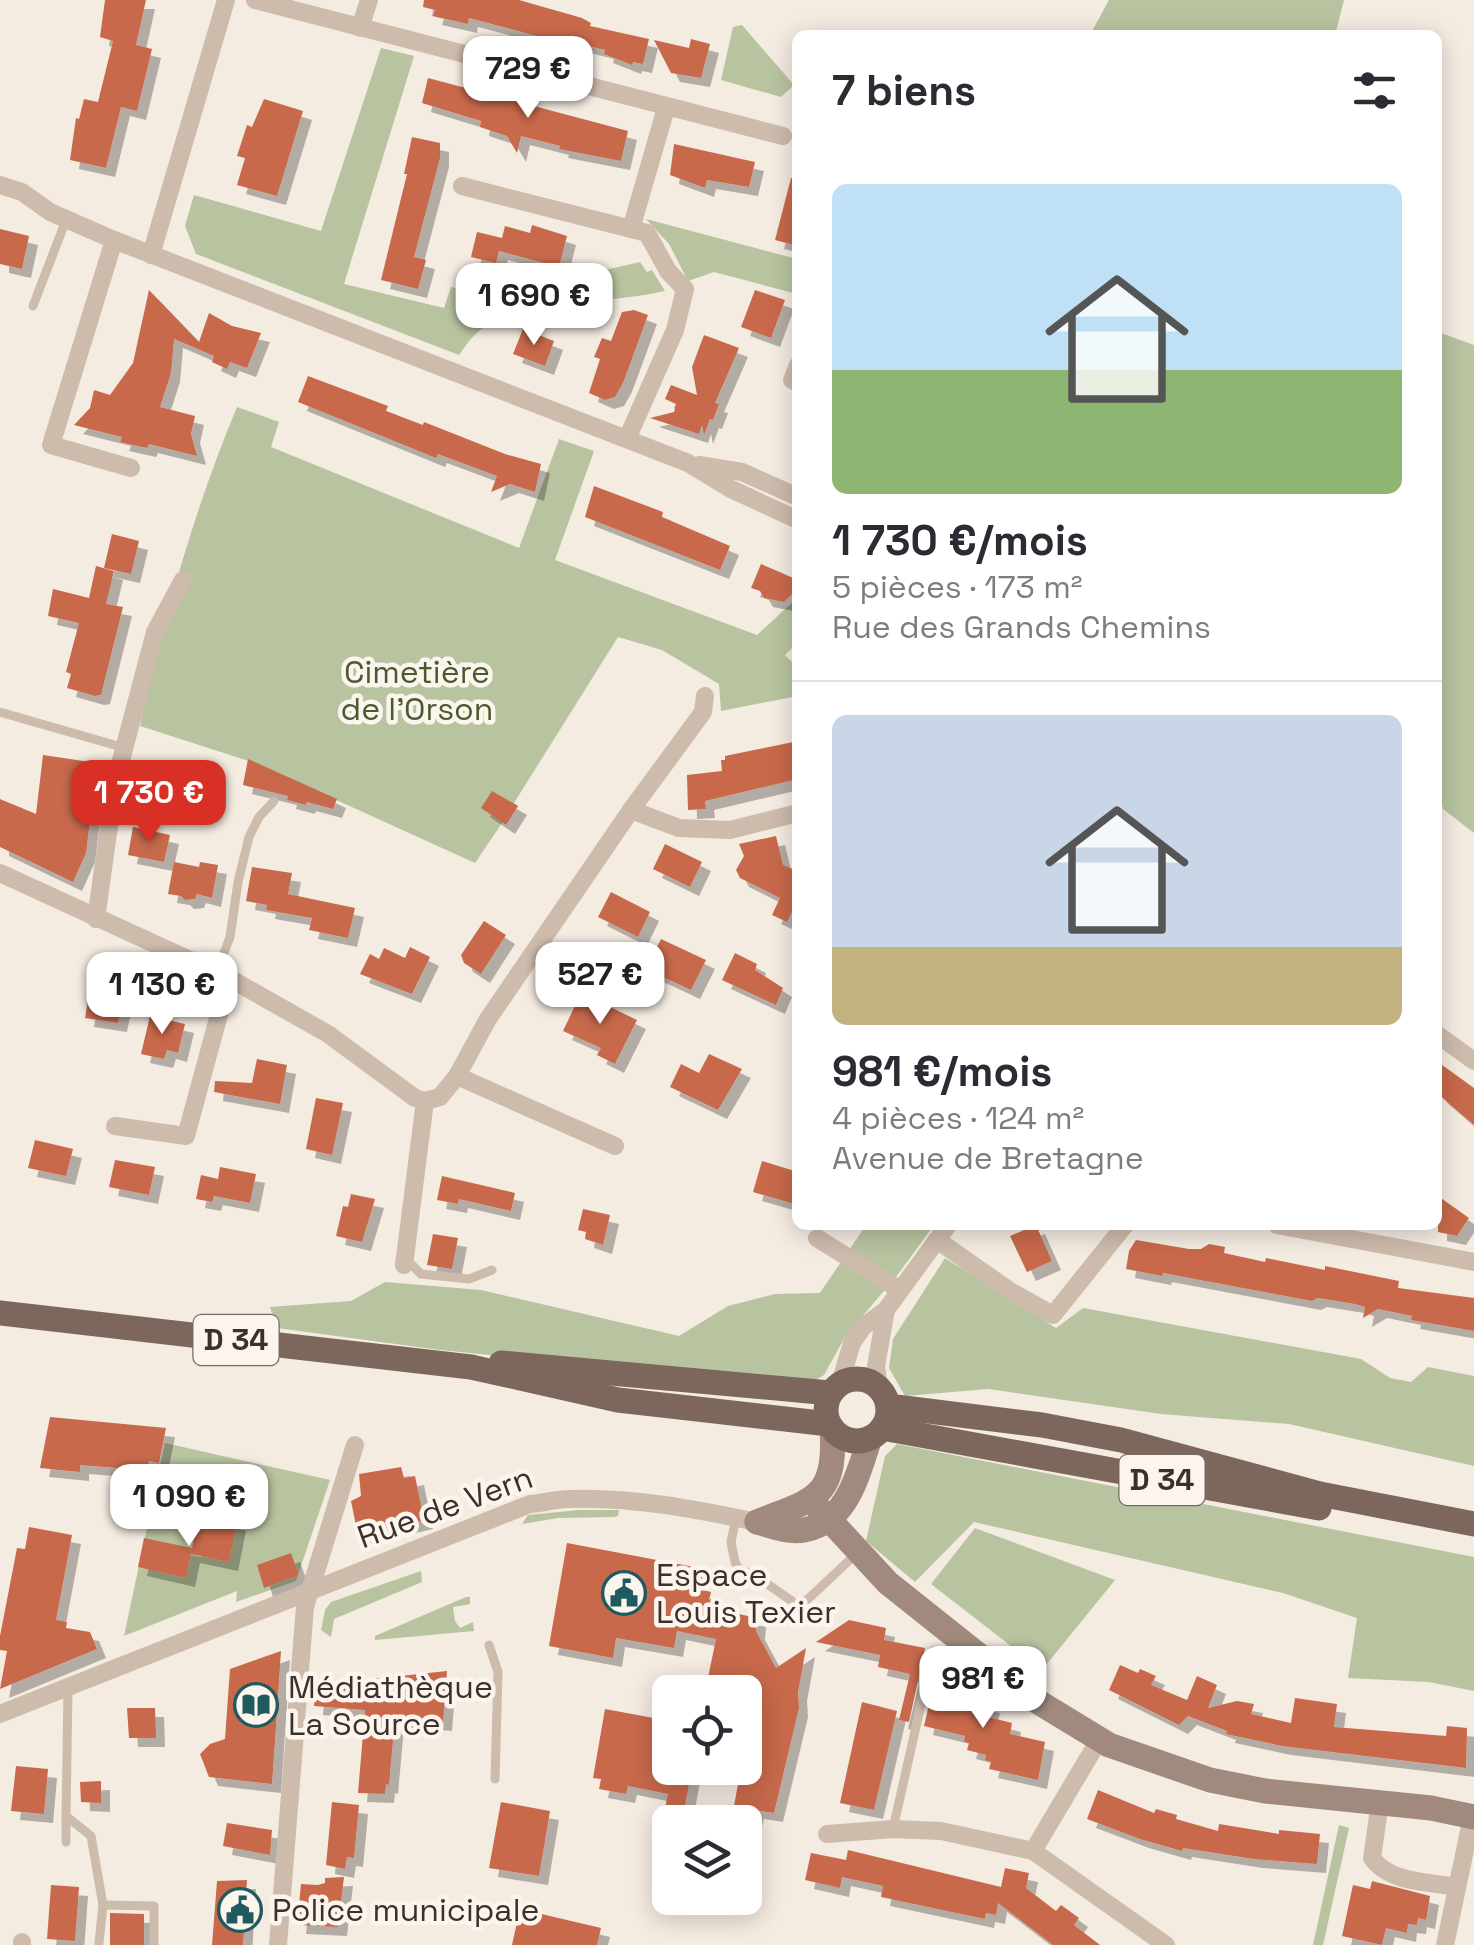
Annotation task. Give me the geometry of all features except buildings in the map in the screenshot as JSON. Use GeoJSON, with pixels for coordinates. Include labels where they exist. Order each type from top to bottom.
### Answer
{"type":"FeatureCollection","features":[{"type":"Feature","properties":{"kind":"main road","name":"D 34"},"geometry":{"type":"LineString","coordinates":[[0,1312],[472,1368],[618,1400],[830,1426]]}},
{"type":"Feature","properties":{"kind":"main road","name":"D 34"},"geometry":{"type":"LineString","coordinates":[[472,1368],[502,1363],[835,1388]]}},
{"type":"Feature","properties":{"kind":"main road"},"geometry":{"type":"LineString","coordinates":[[860,1379],[879,1415],[845,1438],[830,1426],[826,1402],[835,1388],[860,1379]]}},
{"type":"Feature","properties":{"kind":"main road","name":"D 34"},"geometry":{"type":"LineString","coordinates":[[879,1415],[1042,1425],[1106,1437],[1320,1494],[1474,1524]]}},
{"type":"Feature","properties":{"kind":"street"},"geometry":{"type":"LineString","coordinates":[[151,255],[226,0]]}},
{"type":"Feature","properties":{"kind":"street"},"geometry":{"type":"LineString","coordinates":[[255,0],[782,136]]}},
{"type":"Feature","properties":{"kind":"street"},"geometry":{"type":"LineString","coordinates":[[360,28],[368,0]]}},
{"type":"Feature","properties":{"kind":"street"},"geometry":{"type":"LineString","coordinates":[[632,229],[666,108]]}},
{"type":"Feature","properties":{"kind":"street"},"geometry":{"type":"LineString","coordinates":[[0,185],[22,192],[66,220],[151,255],[688,463],[731,490],[792,517]]}},
{"type":"Feature","properties":{"kind":"street"},"geometry":{"type":"LineString","coordinates":[[462,186],[648,233],[668,271],[685,289],[675,330],[626,439]]}},
{"type":"Feature","properties":{"kind":"street"},"geometry":{"type":"LineString","coordinates":[[114,240],[51,445],[132,468]]}},
{"type":"Feature","properties":{"kind":"street"},"geometry":{"type":"LineString","coordinates":[[688,463],[742,472],[792,494]]}},
{"type":"Feature","properties":{"kind":"street"},"geometry":{"type":"LineString","coordinates":[[96,920],[107,830],[124,748],[155,632],[183,580]]}},
{"type":"Feature","properties":{"kind":"street"},"geometry":{"type":"LineString","coordinates":[[0,873],[223,975],[328,1034],[415,1098],[425,1101],[440,1096],[457,1076],[488,1019],[703,712],[705,696]]}},
{"type":"Feature","properties":{"kind":"street"},"geometry":{"type":"LineString","coordinates":[[631,810],[679,828],[730,830],[792,814]]}},
{"type":"Feature","properties":{"kind":"street"},"geometry":{"type":"LineString","coordinates":[[115,1126],[186,1136],[223,975]]}},
{"type":"Feature","properties":{"kind":"street"},"geometry":{"type":"LineString","coordinates":[[1442,1038],[1474,1061]]}},
{"type":"Feature","properties":{"kind":"street"},"geometry":{"type":"LineString","coordinates":[[457,1076],[616,1146]]}},
{"type":"Feature","properties":{"kind":"street"},"geometry":{"type":"LineString","coordinates":[[404,1261],[425,1101]]}},
{"type":"Feature","properties":{"kind":"street"},"geometry":{"type":"LineString","coordinates":[[835,1388],[852,1343],[864,1327],[886,1310],[942,1232],[1010,1291],[1053,1316],[1122,1230]]}},
{"type":"Feature","properties":{"kind":"street"},"geometry":{"type":"LineString","coordinates":[[1304,1230],[1474,1262]]}},
{"type":"Feature","properties":{"kind":"street"},"geometry":{"type":"LineString","coordinates":[[817,1238],[900,1290]]}},
{"type":"Feature","properties":{"kind":"street"},"geometry":{"type":"LineString","coordinates":[[820,1510],[851,1493],[879,1415],[876,1366],[886,1310]]}},
{"type":"Feature","properties":{"kind":"street"},"geometry":{"type":"LineString","coordinates":[[820,1510],[831,1466],[830,1426]]}},
{"type":"Feature","properties":{"kind":"street"},"geometry":{"type":"LineString","coordinates":[[278,1945],[305,1607],[355,1445]]}},
{"type":"Feature","properties":{"kind":"street","name":"Rue de Vern"},"geometry":{"type":"LineString","coordinates":[[0,1714],[530,1504],[566,1499],[630,1500],[804,1530],[820,1510]]}},
{"type":"Feature","properties":{"kind":"street"},"geometry":{"type":"LineString","coordinates":[[820,1510],[888,1583],[1036,1700],[1099,1740],[1210,1780],[1264,1791],[1380,1802],[1473,1817],[1445,1945]]}},
{"type":"Feature","properties":{"kind":"street"},"geometry":{"type":"LineString","coordinates":[[1033,1851],[1099,1740]]}},
{"type":"Feature","properties":{"kind":"street"},"geometry":{"type":"LineString","coordinates":[[1380,1802],[1372,1858],[1378,1867],[1396,1876],[1457,1887]]}},
{"type":"Feature","properties":{"kind":"street"},"geometry":{"type":"LineString","coordinates":[[827,1834],[894,1829],[942,1831],[1033,1851],[1166,1944]]}},
{"type":"Feature","properties":{"kind":"lane"},"geometry":{"type":"LineString","coordinates":[[33,306],[66,220]]}},
{"type":"Feature","properties":{"kind":"lane"},"geometry":{"type":"LineString","coordinates":[[0,712],[124,748]]}},
{"type":"Feature","properties":{"kind":"lane"},"geometry":{"type":"LineString","coordinates":[[223,975],[249,837],[259,817],[274,801]]}},
{"type":"Feature","properties":{"kind":"lane"},"geometry":{"type":"LineString","coordinates":[[404,1261],[421,1274],[469,1280],[492,1270]]}},
{"type":"Feature","properties":{"kind":"lane"},"geometry":{"type":"LineString","coordinates":[[747,1520],[731,1542],[735,1562],[796,1604],[807,1600],[859,1552]]}},
{"type":"Feature","properties":{"kind":"lane"},"geometry":{"type":"LineString","coordinates":[[490,1645],[498,1672],[495,1779]]}},
{"type":"Feature","properties":{"kind":"lane"},"geometry":{"type":"LineString","coordinates":[[894,1829],[933,1651]]}},
{"type":"Feature","properties":{"kind":"lane"},"geometry":{"type":"LineString","coordinates":[[66,1842],[68,1687]]}},
{"type":"Feature","properties":{"kind":"lane"},"geometry":{"type":"LineString","coordinates":[[66,1816],[91,1836],[103,1906],[100,1943]]}},
{"type":"Feature","properties":{"kind":"lane"},"geometry":{"type":"LineString","coordinates":[[103,1906],[154,1906],[154,1945]]}},
{"type":"Feature","properties":{"kind":"green space"},"geometry":{"type":"Polygon","coordinates":[[[1109,0],[1344,0],[1336,30],[1093,30],[1109,0]]]}},
{"type":"Feature","properties":{"kind":"green space"},"geometry":{"type":"Polygon","coordinates":[[[742,25],[792,83],[781,97],[721,80],[733,27],[742,25]]]}},
{"type":"Feature","properties":{"kind":"green space"},"geometry":{"type":"Polygon","coordinates":[[[381,48],[414,56],[344,284],[444,308],[451,287],[490,296],[640,262],[647,272],[652,270],[665,291],[505,318],[482,329],[459,355],[196,254],[185,226],[194,195],[321,231],[381,48]]]}},
{"type":"Feature","properties":{"kind":"green space"},"geometry":{"type":"Polygon","coordinates":[[[646,219],[792,258],[792,293],[714,272],[688,281],[669,244],[646,219]]]}},
{"type":"Feature","properties":{"kind":"green space"},"geometry":{"type":"Polygon","coordinates":[[[1442,333],[1474,345],[1474,833],[1443,809],[1442,333]]]}},
{"type":"Feature","properties":{"kind":"green space","name":"Cimetière de l'Orson"},"geometry":{"type":"Polygon","coordinates":[[[237,407],[279,422],[271,447],[519,548],[559,439],[594,451],[555,560],[757,635],[792,603],[792,648],[785,655],[792,662],[792,697],[721,711],[719,684],[662,650],[618,637],[514,803],[518,806],[508,822],[502,823],[475,863],[255,763],[140,726],[181,564],[237,407]]]}},
{"type":"Feature","properties":{"kind":"green space"},"geometry":{"type":"Polygon","coordinates":[[[863,1230],[930,1230],[845,1337],[824,1375],[810,1383],[782,1384],[440,1350],[277,1328],[270,1307],[351,1301],[385,1282],[481,1290],[679,1336],[728,1306],[775,1294],[820,1293],[863,1230]]]}},
{"type":"Feature","properties":{"kind":"green space"},"geometry":{"type":"Polygon","coordinates":[[[945,1258],[1056,1328],[1083,1308],[1361,1359],[1390,1378],[1411,1382],[1428,1367],[1474,1376],[1474,1466],[1289,1424],[1161,1414],[988,1389],[905,1396],[889,1368],[893,1339],[945,1258]]]}},
{"type":"Feature","properties":{"kind":"green space"},"geometry":{"type":"Polygon","coordinates":[[[165,1443],[330,1480],[296,1581],[236,1602],[237,1591],[124,1636],[165,1443]]]}},
{"type":"Feature","properties":{"kind":"green space"},"geometry":{"type":"Polygon","coordinates":[[[897,1444],[1474,1557],[1474,1691],[1429,1682],[1348,1678],[1357,1618],[1283,1593],[974,1522],[915,1582],[866,1541],[885,1456],[897,1444]]]}},
{"type":"Feature","properties":{"kind":"green space"},"geometry":{"type":"Polygon","coordinates":[[[619,1510],[614,1517],[558,1518],[522,1524],[528,1515],[619,1510]]]}},
{"type":"Feature","properties":{"kind":"green space"},"geometry":{"type":"Polygon","coordinates":[[[975,1528],[1115,1580],[1042,1670],[931,1584],[975,1528]]]}},
{"type":"Feature","properties":{"kind":"green space"},"geometry":{"type":"Polygon","coordinates":[[[421,1571],[422,1582],[334,1619],[331,1637],[321,1630],[331,1602],[421,1571]]]}},
{"type":"Feature","properties":{"kind":"green space"},"geometry":{"type":"Polygon","coordinates":[[[470,1597],[470,1604],[453,1607],[455,1621],[460,1628],[473,1622],[474,1631],[375,1640],[375,1636],[470,1597]]]}},
{"type":"Feature","properties":{"kind":"green space"},"geometry":{"type":"Polygon","coordinates":[[[1339,1825],[1349,1828],[1323,1945],[1313,1945],[1339,1825]]]}},
{"type":"Feature","properties":{"kind":"place","name":"Espace Louis Texier"},"geometry":{"type":"Point","coordinates":[624,1593]}},
{"type":"Feature","properties":{"kind":"place","name":"Médiathèque La Source"},"geometry":{"type":"Point","coordinates":[256,1705]}},
{"type":"Feature","properties":{"kind":"place","name":"Police municipale"},"geometry":{"type":"Point","coordinates":[240,1910]}}]}
